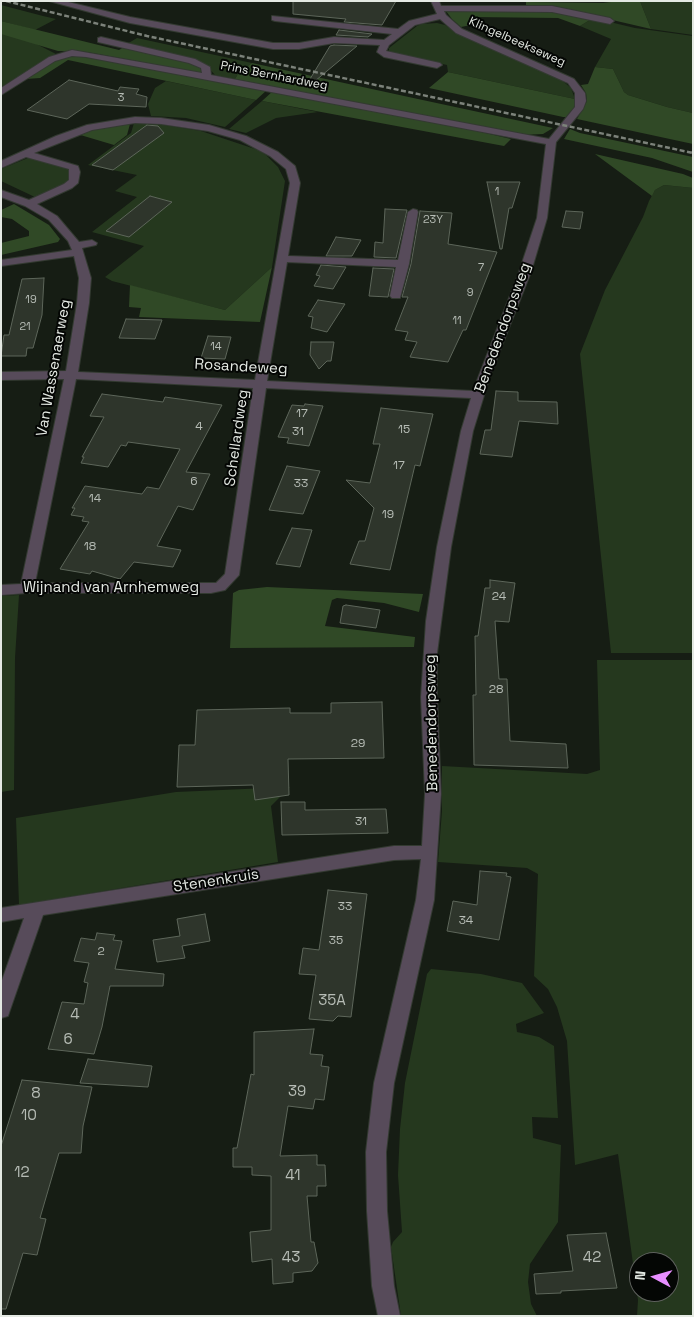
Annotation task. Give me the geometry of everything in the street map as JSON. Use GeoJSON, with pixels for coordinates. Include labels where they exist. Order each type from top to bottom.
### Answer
{"type":"FeatureCollection","features":[{"type":"Feature","properties":{"kind":"street"},"geometry":{"type":"LineString","coordinates":[[54,1],[130,20],[273,46],[299,46],[334,40],[386,43]]}},
{"type":"Feature","properties":{"kind":"street"},"geometry":{"type":"LineString","coordinates":[[437,65],[387,55],[381,52],[386,43],[412,23],[430,17],[439,9],[449,7],[552,9],[610,21]]}},
{"type":"Feature","properties":{"kind":"street","name":"Klingelbeekseweg"},"geometry":{"type":"LineString","coordinates":[[439,9],[459,31],[564,77],[576,86],[580,93],[580,107],[551,142]]}},
{"type":"Feature","properties":{"kind":"street"},"geometry":{"type":"LineString","coordinates":[[275,18],[399,32]]}},
{"type":"Feature","properties":{"kind":"street"},"geometry":{"type":"LineString","coordinates":[[102,40],[192,61],[207,69],[206,76]]}},
{"type":"Feature","properties":{"kind":"street","name":"Prins Bernhardweg"},"geometry":{"type":"LineString","coordinates":[[1,92],[52,59],[72,53],[86,54],[551,142]]}},
{"type":"Feature","properties":{"kind":"street","name":"Schellardweg"},"geometry":{"type":"LineString","coordinates":[[1,165],[90,127],[140,120],[176,122],[223,131],[243,138],[274,154],[291,168],[295,183],[260,384],[232,575],[220,586]]}},
{"type":"Feature","properties":{"kind":"street","name":"Benedendorpsweg"},"geometry":{"type":"LineString","coordinates":[[389,1316],[383,1286],[376,1211],[376,1152],[384,1084],[424,900],[430,852],[433,794],[429,697],[433,621],[458,469],[467,431],[484,376],[525,272],[542,218],[551,142]]}},
{"type":"Feature","properties":{"kind":"street"},"geometry":{"type":"LineString","coordinates":[[26,154],[60,160],[74,168],[76,176],[58,194],[29,204]]}},
{"type":"Feature","properties":{"kind":"street","name":"Van Wassenaerweg"},"geometry":{"type":"LineString","coordinates":[[1,193],[29,204],[53,218],[73,240],[85,278],[71,375],[26,588]]}},
{"type":"Feature","properties":{"kind":"street"},"geometry":{"type":"LineString","coordinates":[[396,296],[412,212]]}},
{"type":"Feature","properties":{"kind":"street"},"geometry":{"type":"LineString","coordinates":[[1,263],[77,249],[92,243]]}},
{"type":"Feature","properties":{"kind":"street"},"geometry":{"type":"LineString","coordinates":[[282,259],[403,264]]}},
{"type":"Feature","properties":{"kind":"street","name":"Rosandeweg"},"geometry":{"type":"LineString","coordinates":[[1,376],[71,375],[478,395]]}},
{"type":"Feature","properties":{"kind":"street","name":"Wijnand van Arnhemweg"},"geometry":{"type":"LineString","coordinates":[[1,590],[26,588],[220,586]]}},
{"type":"Feature","properties":{"kind":"street","name":"Stenenkruis"},"geometry":{"type":"LineString","coordinates":[[1,915],[394,853],[430,852]]}},
{"type":"Feature","properties":{"kind":"street"},"geometry":{"type":"LineString","coordinates":[[1,1010],[36,909]]}},
{"type":"Feature","properties":{"kind":"green space"},"geometry":{"type":"Polygon","coordinates":[[[640,1],[693,1],[693,35],[651,29],[640,1]]]}},
{"type":"Feature","properties":{"kind":"green space"},"geometry":{"type":"Polygon","coordinates":[[[640,1],[651,29],[578,12],[526,7],[526,2],[603,3],[640,1]]]}},
{"type":"Feature","properties":{"kind":"green space"},"geometry":{"type":"Polygon","coordinates":[[[1,5],[56,19],[35,30],[1,21],[1,5]]]}},
{"type":"Feature","properties":{"kind":"green space"},"geometry":{"type":"Polygon","coordinates":[[[447,10],[552,10],[593,18],[580,26],[558,18],[472,17],[469,18],[471,25],[461,27],[452,19],[447,10]]]}},
{"type":"Feature","properties":{"kind":"green space"},"geometry":{"type":"Polygon","coordinates":[[[593,18],[635,28],[693,36],[693,113],[628,95],[624,92],[613,69],[595,67],[611,39],[580,26],[593,18]]]}},
{"type":"Feature","properties":{"kind":"green space"},"geometry":{"type":"Polygon","coordinates":[[[1,21],[119,50],[124,47],[190,63],[203,69],[202,73],[87,52],[58,51],[1,34],[1,21]]]}},
{"type":"Feature","properties":{"kind":"green space"},"geometry":{"type":"Polygon","coordinates":[[[437,23],[445,25],[463,36],[559,78],[571,88],[575,99],[448,72],[447,65],[389,52],[389,48],[422,24],[437,23]]]}},
{"type":"Feature","properties":{"kind":"green space"},"geometry":{"type":"Polygon","coordinates":[[[1,26],[56,54],[1,87],[1,26]]]}},
{"type":"Feature","properties":{"kind":"green space"},"geometry":{"type":"Polygon","coordinates":[[[137,38],[252,63],[239,72],[235,79],[215,75],[206,65],[194,60],[127,44],[137,38]]]}},
{"type":"Feature","properties":{"kind":"green space"},"geometry":{"type":"Polygon","coordinates":[[[72,56],[85,56],[267,90],[256,100],[68,60],[40,78],[26,79],[54,61],[72,56]]]}},
{"type":"Feature","properties":{"kind":"green space"},"geometry":{"type":"Polygon","coordinates":[[[252,63],[553,128],[543,134],[521,135],[235,79],[239,72],[252,63]]]}},
{"type":"Feature","properties":{"kind":"green space"},"geometry":{"type":"Polygon","coordinates":[[[595,67],[613,69],[624,92],[628,95],[693,113],[693,144],[577,119],[587,101],[586,93],[581,85],[588,84],[595,67]]]}},
{"type":"Feature","properties":{"kind":"green space"},"geometry":{"type":"Polygon","coordinates":[[[448,72],[575,99],[574,108],[566,117],[563,117],[429,88],[448,72]]]}},
{"type":"Feature","properties":{"kind":"green space"},"geometry":{"type":"Polygon","coordinates":[[[166,81],[256,100],[225,127],[186,118],[151,116],[148,104],[155,88],[166,81]]]}},
{"type":"Feature","properties":{"kind":"green space"},"geometry":{"type":"Polygon","coordinates":[[[273,91],[460,127],[511,139],[504,146],[262,101],[273,91]]]}},
{"type":"Feature","properties":{"kind":"green space"},"geometry":{"type":"Polygon","coordinates":[[[262,101],[318,112],[276,118],[246,133],[229,129],[262,101]]]}},
{"type":"Feature","properties":{"kind":"green space"},"geometry":{"type":"Polygon","coordinates":[[[134,123],[151,123],[201,131],[258,150],[278,167],[285,181],[272,267],[225,310],[112,281],[105,277],[144,246],[92,232],[137,197],[115,191],[137,175],[88,165],[131,133],[134,123]]]}},
{"type":"Feature","properties":{"kind":"green space"},"geometry":{"type":"Polygon","coordinates":[[[130,124],[127,135],[114,145],[77,134],[101,128],[130,124]]]}},
{"type":"Feature","properties":{"kind":"green space"},"geometry":{"type":"Polygon","coordinates":[[[570,129],[580,133],[693,157],[693,172],[652,158],[564,139],[570,129]]]}},
{"type":"Feature","properties":{"kind":"green space"},"geometry":{"type":"Polygon","coordinates":[[[595,154],[683,174],[693,178],[693,188],[664,185],[655,190],[652,196],[595,154]]]}},
{"type":"Feature","properties":{"kind":"green space"},"geometry":{"type":"Polygon","coordinates":[[[28,158],[35,158],[70,169],[71,180],[37,198],[1,181],[1,169],[28,158]]]}},
{"type":"Feature","properties":{"kind":"green space"},"geometry":{"type":"Polygon","coordinates":[[[664,185],[693,188],[693,653],[611,653],[580,354],[605,290],[643,217],[649,201],[655,190],[664,185]]]}},
{"type":"Feature","properties":{"kind":"green space"},"geometry":{"type":"Polygon","coordinates":[[[14,204],[49,225],[60,239],[58,242],[1,255],[1,243],[29,236],[29,231],[12,219],[1,217],[1,210],[14,204]]]}},
{"type":"Feature","properties":{"kind":"green space"},"geometry":{"type":"Polygon","coordinates":[[[272,267],[260,322],[139,317],[141,308],[129,307],[130,285],[225,310],[272,267]]]}},
{"type":"Feature","properties":{"kind":"green space"},"geometry":{"type":"Polygon","coordinates":[[[267,587],[423,594],[419,612],[384,603],[337,598],[332,600],[325,626],[415,637],[414,647],[230,648],[233,593],[239,590],[267,587]]]}},
{"type":"Feature","properties":{"kind":"green space"},"geometry":{"type":"Polygon","coordinates":[[[19,595],[15,658],[14,790],[1,792],[1,596],[19,595]]]}},
{"type":"Feature","properties":{"kind":"green space"},"geometry":{"type":"Polygon","coordinates":[[[597,660],[693,660],[693,1316],[637,1316],[638,1302],[679,1302],[679,1252],[631,1252],[618,1154],[575,1165],[567,1041],[557,1007],[548,989],[534,976],[538,874],[527,868],[438,862],[442,811],[442,766],[587,774],[600,770],[597,660]]]}},
{"type":"Feature","properties":{"kind":"green space"},"geometry":{"type":"Polygon","coordinates":[[[290,787],[271,806],[278,862],[19,905],[16,818],[176,792],[290,787]]]}},
{"type":"Feature","properties":{"kind":"green space"},"geometry":{"type":"Polygon","coordinates":[[[431,969],[481,974],[522,983],[544,1013],[516,1024],[517,1032],[539,1037],[554,1046],[558,1118],[532,1117],[533,1138],[561,1145],[558,1222],[530,1264],[528,1282],[531,1304],[537,1316],[401,1316],[391,1247],[402,1232],[398,1175],[400,1129],[405,1083],[427,974],[431,969]]]}},
{"type":"Feature","properties":{"kind":"building"},"geometry":{"type":"Polygon","coordinates":[[[293,1],[396,1],[382,25],[344,22],[346,19],[293,14],[293,1]]]}},
{"type":"Feature","properties":{"kind":"building"},"geometry":{"type":"Polygon","coordinates":[[[339,30],[372,34],[368,37],[336,35],[339,30]]]}},
{"type":"Feature","properties":{"kind":"building"},"geometry":{"type":"Polygon","coordinates":[[[330,46],[357,46],[309,86],[307,84],[330,46]]]}},
{"type":"Feature","properties":{"kind":"building"},"geometry":{"type":"Polygon","coordinates":[[[69,80],[118,91],[120,87],[139,89],[136,94],[147,97],[146,107],[89,104],[67,119],[27,110],[69,80]]]}},
{"type":"Feature","properties":{"kind":"building"},"geometry":{"type":"Polygon","coordinates":[[[147,125],[158,126],[164,133],[113,170],[92,165],[147,125]]]}},
{"type":"Feature","properties":{"kind":"building"},"geometry":{"type":"Polygon","coordinates":[[[487,182],[520,182],[512,208],[509,208],[502,249],[500,249],[487,182]]]}},
{"type":"Feature","properties":{"kind":"building"},"geometry":{"type":"Polygon","coordinates":[[[150,196],[172,202],[129,237],[106,231],[150,196]]]}},
{"type":"Feature","properties":{"kind":"building"},"geometry":{"type":"Polygon","coordinates":[[[385,209],[407,210],[396,258],[374,257],[375,242],[383,243],[385,209]]]}},
{"type":"Feature","properties":{"kind":"building"},"geometry":{"type":"Polygon","coordinates":[[[420,211],[452,213],[448,244],[497,252],[466,330],[463,330],[448,362],[410,357],[417,342],[405,340],[408,332],[395,330],[408,297],[402,297],[411,264],[420,211]]]}},
{"type":"Feature","properties":{"kind":"building"},"geometry":{"type":"Polygon","coordinates":[[[566,211],[583,212],[580,229],[562,227],[566,211]]]}},
{"type":"Feature","properties":{"kind":"building"},"geometry":{"type":"Polygon","coordinates":[[[336,237],[361,240],[352,256],[326,256],[336,237]]]}},
{"type":"Feature","properties":{"kind":"building"},"geometry":{"type":"Polygon","coordinates":[[[321,265],[346,267],[333,289],[314,286],[320,276],[316,275],[321,265]]]}},
{"type":"Feature","properties":{"kind":"building"},"geometry":{"type":"Polygon","coordinates":[[[373,268],[394,269],[388,297],[369,296],[373,268]]]}},
{"type":"Feature","properties":{"kind":"building"},"geometry":{"type":"Polygon","coordinates":[[[44,278],[42,315],[33,348],[27,348],[26,356],[1,356],[4,335],[9,335],[22,279],[44,278]]]}},
{"type":"Feature","properties":{"kind":"building"},"geometry":{"type":"Polygon","coordinates":[[[318,300],[345,304],[327,332],[311,328],[313,317],[308,316],[318,300]]]}},
{"type":"Feature","properties":{"kind":"building"},"geometry":{"type":"Polygon","coordinates":[[[126,319],[162,320],[155,339],[119,338],[126,319]]]}},
{"type":"Feature","properties":{"kind":"building"},"geometry":{"type":"Polygon","coordinates":[[[208,336],[231,337],[225,359],[201,358],[208,336]]]}},
{"type":"Feature","properties":{"kind":"building"},"geometry":{"type":"Polygon","coordinates":[[[311,342],[334,342],[331,361],[327,361],[319,369],[310,355],[311,342]]]}},
{"type":"Feature","properties":{"kind":"building"},"geometry":{"type":"Polygon","coordinates":[[[496,391],[518,392],[518,401],[557,402],[558,424],[519,421],[512,457],[480,454],[485,430],[491,430],[496,391]]]}},
{"type":"Feature","properties":{"kind":"building"},"geometry":{"type":"Polygon","coordinates":[[[102,394],[163,402],[165,397],[222,405],[186,472],[210,474],[193,510],[178,506],[157,546],[181,550],[173,567],[134,562],[120,579],[92,571],[90,574],[60,569],[89,522],[82,521],[84,517],[71,515],[75,508],[72,508],[85,486],[142,494],[147,487],[159,489],[180,449],[128,442],[126,446],[121,445],[108,467],[81,463],[84,457],[82,457],[104,417],[90,416],[102,394]]]}},
{"type":"Feature","properties":{"kind":"building"},"geometry":{"type":"Polygon","coordinates":[[[305,404],[323,406],[309,446],[287,443],[289,438],[278,437],[292,405],[304,406],[305,404]]]}},
{"type":"Feature","properties":{"kind":"building"},"geometry":{"type":"Polygon","coordinates":[[[381,408],[433,414],[420,466],[415,465],[390,570],[350,564],[359,541],[365,541],[374,508],[346,480],[370,483],[380,444],[373,444],[381,408]]]}},
{"type":"Feature","properties":{"kind":"building"},"geometry":{"type":"Polygon","coordinates":[[[287,466],[320,471],[303,514],[269,510],[287,466]]]}},
{"type":"Feature","properties":{"kind":"building"},"geometry":{"type":"Polygon","coordinates":[[[292,528],[312,530],[300,567],[276,564],[292,528]]]}},
{"type":"Feature","properties":{"kind":"building"},"geometry":{"type":"Polygon","coordinates":[[[490,580],[515,583],[509,622],[495,621],[499,679],[507,679],[510,741],[566,744],[568,768],[474,765],[473,695],[476,695],[475,636],[478,636],[485,588],[490,588],[490,580]]]}},
{"type":"Feature","properties":{"kind":"building"},"geometry":{"type":"Polygon","coordinates":[[[343,606],[380,610],[376,628],[340,623],[343,606]]]}},
{"type":"Feature","properties":{"kind":"building"},"geometry":{"type":"Polygon","coordinates":[[[382,702],[384,758],[288,759],[289,795],[255,800],[253,785],[177,787],[179,745],[195,745],[197,710],[290,708],[290,713],[331,713],[331,703],[382,702]]]}},
{"type":"Feature","properties":{"kind":"building"},"geometry":{"type":"Polygon","coordinates":[[[281,802],[305,802],[305,810],[386,809],[388,833],[282,835],[281,802]]]}},
{"type":"Feature","properties":{"kind":"building"},"geometry":{"type":"Polygon","coordinates":[[[480,871],[507,873],[506,876],[511,877],[499,940],[447,931],[453,901],[477,905],[480,871]]]}},
{"type":"Feature","properties":{"kind":"building"},"geometry":{"type":"Polygon","coordinates":[[[328,890],[367,894],[351,1017],[338,1016],[333,1021],[309,1019],[316,975],[299,974],[303,948],[319,950],[328,890]]]}},
{"type":"Feature","properties":{"kind":"building"},"geometry":{"type":"Polygon","coordinates":[[[205,914],[210,941],[182,946],[185,958],[157,962],[153,940],[180,936],[177,919],[205,914]]]}},
{"type":"Feature","properties":{"kind":"building"},"geometry":{"type":"Polygon","coordinates":[[[97,933],[115,935],[113,940],[122,941],[115,969],[164,974],[163,986],[110,986],[102,1027],[94,1054],[48,1049],[62,1002],[84,1004],[88,983],[84,982],[89,963],[74,961],[81,938],[95,940],[97,933]]]}},
{"type":"Feature","properties":{"kind":"building"},"geometry":{"type":"Polygon","coordinates":[[[314,1029],[310,1054],[323,1055],[321,1066],[329,1067],[324,1100],[315,1099],[313,1109],[288,1106],[280,1156],[317,1155],[317,1165],[325,1165],[326,1186],[317,1186],[317,1196],[307,1196],[311,1242],[314,1242],[318,1263],[312,1271],[293,1273],[293,1282],[273,1284],[272,1259],[252,1262],[250,1232],[271,1230],[271,1176],[252,1175],[252,1167],[233,1167],[233,1148],[237,1148],[251,1074],[254,1075],[254,1032],[314,1029]]]}},
{"type":"Feature","properties":{"kind":"building"},"geometry":{"type":"Polygon","coordinates":[[[88,1059],[152,1066],[148,1087],[80,1083],[88,1059]]]}},
{"type":"Feature","properties":{"kind":"building"},"geometry":{"type":"Polygon","coordinates":[[[22,1080],[92,1087],[83,1126],[81,1153],[59,1153],[40,1218],[46,1219],[37,1255],[23,1253],[6,1309],[1,1309],[1,1146],[22,1080]]]}},
{"type":"Feature","properties":{"kind":"building"},"geometry":{"type":"Polygon","coordinates":[[[606,1233],[617,1288],[536,1294],[534,1274],[573,1271],[567,1235],[606,1233]]]}},
{"type":"Feature","properties":{"kind":"railway"},"geometry":{"type":"LineString","coordinates":[[6,1],[147,36],[693,153]]}}]}
